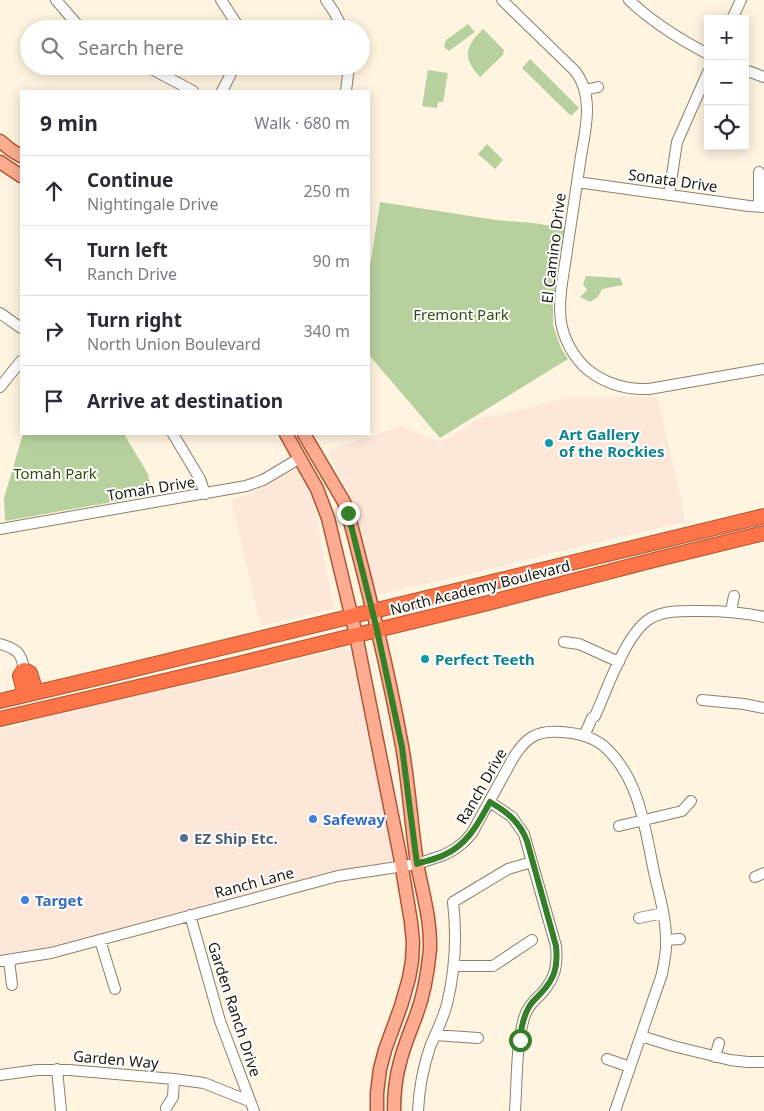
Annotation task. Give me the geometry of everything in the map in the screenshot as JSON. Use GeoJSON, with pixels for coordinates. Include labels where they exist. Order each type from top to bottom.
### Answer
{"type":"FeatureCollection","features":[{"type":"Feature","properties":{"kind":"highway","name":"North Academy Boulevard"},"geometry":{"type":"LineString","coordinates":[[0,701],[764,516]]}},
{"type":"Feature","properties":{"kind":"highway","name":"North Academy Boulevard"},"geometry":{"type":"LineString","coordinates":[[0,719],[488,603],[764,533]]}},
{"type":"Feature","properties":{"kind":"highway"},"geometry":{"type":"LineString","coordinates":[[24,670],[30,673],[30,694]]}},
{"type":"Feature","properties":{"kind":"main road"},"geometry":{"type":"LineString","coordinates":[[0,141],[20,155]]}},
{"type":"Feature","properties":{"kind":"main road"},"geometry":{"type":"LineString","coordinates":[[0,162],[20,175]]}},
{"type":"Feature","properties":{"kind":"main road"},"geometry":{"type":"LineString","coordinates":[[287,435],[317,489],[328,518],[356,635],[411,922],[412,960],[405,993],[380,1069],[377,1111]]}},
{"type":"Feature","properties":{"kind":"main road"},"geometry":{"type":"LineString","coordinates":[[305,435],[344,502],[348,513],[377,630],[402,747],[417,864],[426,908],[429,956],[417,1014],[398,1067],[394,1111]]}},
{"type":"Feature","properties":{"kind":"street"},"geometry":{"type":"LineString","coordinates":[[56,0],[73,20]]}},
{"type":"Feature","properties":{"kind":"street"},"geometry":{"type":"LineString","coordinates":[[221,0],[234,20]]}},
{"type":"Feature","properties":{"kind":"street"},"geometry":{"type":"LineString","coordinates":[[326,0],[338,20]]}},
{"type":"Feature","properties":{"kind":"street","name":"El Camino Drive"},"geometry":{"type":"LineString","coordinates":[[502,0],[575,71],[585,90],[587,105],[585,135],[561,290],[560,316],[564,335],[573,352],[585,367],[600,378],[618,386],[638,389],[662,387],[764,369]]}},
{"type":"Feature","properties":{"kind":"street"},"geometry":{"type":"LineString","coordinates":[[630,0],[654,22],[671,34],[704,52]]}},
{"type":"Feature","properties":{"kind":"street"},"geometry":{"type":"LineString","coordinates":[[734,15],[741,0]]}},
{"type":"Feature","properties":{"kind":"street"},"geometry":{"type":"LineString","coordinates":[[749,71],[764,77]]}},
{"type":"Feature","properties":{"kind":"street"},"geometry":{"type":"LineString","coordinates":[[163,75],[191,90]]}},
{"type":"Feature","properties":{"kind":"street"},"geometry":{"type":"LineString","coordinates":[[223,90],[230,75]]}},
{"type":"Feature","properties":{"kind":"street"},"geometry":{"type":"LineString","coordinates":[[346,90],[348,75]]}},
{"type":"Feature","properties":{"kind":"street"},"geometry":{"type":"LineString","coordinates":[[670,195],[677,142],[704,81]]}},
{"type":"Feature","properties":{"kind":"street"},"geometry":{"type":"LineString","coordinates":[[585,90],[598,87]]}},
{"type":"Feature","properties":{"kind":"street"},"geometry":{"type":"LineString","coordinates":[[759,172],[762,207]]}},
{"type":"Feature","properties":{"kind":"street","name":"Sonata Drive"},"geometry":{"type":"LineString","coordinates":[[577,182],[762,207]]}},
{"type":"Feature","properties":{"kind":"street"},"geometry":{"type":"LineString","coordinates":[[0,313],[20,327]]}},
{"type":"Feature","properties":{"kind":"street"},"geometry":{"type":"LineString","coordinates":[[0,387],[20,363]]}},
{"type":"Feature","properties":{"kind":"street"},"geometry":{"type":"LineString","coordinates":[[175,435],[196,471],[205,494]]}},
{"type":"Feature","properties":{"kind":"street","name":"Tomah Drive"},"geometry":{"type":"LineString","coordinates":[[0,529],[255,484],[300,458]]}},
{"type":"Feature","properties":{"kind":"street"},"geometry":{"type":"LineString","coordinates":[[732,611],[734,596]]}},
{"type":"Feature","properties":{"kind":"street"},"geometry":{"type":"LineString","coordinates":[[588,737],[598,720],[595,716],[619,662],[637,629],[644,623],[652,618],[671,612],[732,611],[764,617]]}},
{"type":"Feature","properties":{"kind":"street"},"geometry":{"type":"LineString","coordinates":[[564,642],[579,644],[619,662]]}},
{"type":"Feature","properties":{"kind":"street"},"geometry":{"type":"LineString","coordinates":[[0,644],[14,649],[20,655],[24,670]]}},
{"type":"Feature","properties":{"kind":"street"},"geometry":{"type":"LineString","coordinates":[[702,700],[764,708]]}},
{"type":"Feature","properties":{"kind":"street","name":"Ranch Drive"},"geometry":{"type":"LineString","coordinates":[[417,864],[444,856],[465,841],[472,833],[519,748],[534,735],[551,731],[569,732],[588,737],[605,747],[615,758],[625,773],[638,800],[663,913],[666,940],[662,974],[615,1111]]}},
{"type":"Feature","properties":{"kind":"street"},"geometry":{"type":"LineString","coordinates":[[619,826],[682,811],[691,801]]}},
{"type":"Feature","properties":{"kind":"street"},"geometry":{"type":"LineString","coordinates":[[490,802],[516,820],[524,834],[556,946],[557,958],[552,979],[529,1006],[525,1015],[520,1040],[515,1111]]}},
{"type":"Feature","properties":{"kind":"street"},"geometry":{"type":"LineString","coordinates":[[418,1111],[421,1076],[447,1005],[454,966],[454,902],[508,869],[532,862]]}},
{"type":"Feature","properties":{"kind":"street","name":"Ranch Lane"},"geometry":{"type":"LineString","coordinates":[[12,985],[4,961],[52,953],[338,876],[417,864]]}},
{"type":"Feature","properties":{"kind":"street"},"geometry":{"type":"LineString","coordinates":[[639,918],[663,913]]}},
{"type":"Feature","properties":{"kind":"street","name":"Garden Ranch Drive"},"geometry":{"type":"LineString","coordinates":[[190,915],[220,1021],[251,1106]]}},
{"type":"Feature","properties":{"kind":"street"},"geometry":{"type":"LineString","coordinates":[[666,940],[680,939]]}},
{"type":"Feature","properties":{"kind":"street"},"geometry":{"type":"LineString","coordinates":[[100,940],[115,989]]}},
{"type":"Feature","properties":{"kind":"street"},"geometry":{"type":"LineString","coordinates":[[454,966],[493,966],[532,940]]}},
{"type":"Feature","properties":{"kind":"street"},"geometry":{"type":"LineString","coordinates":[[435,1035],[478,1038]]}},
{"type":"Feature","properties":{"kind":"street"},"geometry":{"type":"LineString","coordinates":[[641,1036],[738,1062],[764,1062]]}},
{"type":"Feature","properties":{"kind":"street"},"geometry":{"type":"LineString","coordinates":[[715,1057],[719,1043]]}},
{"type":"Feature","properties":{"kind":"street"},"geometry":{"type":"LineString","coordinates":[[607,1059],[630,1067]]}},
{"type":"Feature","properties":{"kind":"street","name":"Garden Way"},"geometry":{"type":"LineString","coordinates":[[0,1075],[37,1070],[69,1070],[174,1078],[204,1083],[251,1106]]}},
{"type":"Feature","properties":{"kind":"street","name":"Garden Way"},"geometry":{"type":"LineString","coordinates":[[57,1070],[61,1111]]}},
{"type":"Feature","properties":{"kind":"street","name":"Garden Way"},"geometry":{"type":"LineString","coordinates":[[166,1108],[173,1097],[174,1078]]}},
{"type":"Feature","properties":{"kind":"shaded area"},"geometry":{"type":"Polygon","coordinates":[[[572,397],[657,397],[682,501],[685,522],[460,576],[379,594],[376,592],[351,498],[328,452],[402,426],[440,442],[476,420],[572,397]]]}},
{"type":"Feature","properties":{"kind":"shaded area"},"geometry":{"type":"Polygon","coordinates":[[[296,468],[312,497],[334,608],[261,626],[231,500],[250,494],[296,468]]]}},
{"type":"Feature","properties":{"kind":"shaded area"},"geometry":{"type":"Polygon","coordinates":[[[341,648],[349,650],[351,654],[371,754],[380,777],[394,856],[391,861],[305,879],[41,950],[0,956],[0,730],[65,711],[239,675],[341,648]]]}},
{"type":"Feature","properties":{"kind":"green space"},"geometry":{"type":"Polygon","coordinates":[[[468,24],[475,32],[449,51],[444,47],[446,40],[468,24]]]}},
{"type":"Feature","properties":{"kind":"green space"},"geometry":{"type":"Polygon","coordinates":[[[483,29],[504,50],[503,55],[480,77],[470,64],[468,52],[472,41],[483,29]]]}},
{"type":"Feature","properties":{"kind":"green space"},"geometry":{"type":"Polygon","coordinates":[[[530,59],[579,108],[571,116],[522,68],[530,59]]]}},
{"type":"Feature","properties":{"kind":"green space"},"geometry":{"type":"Polygon","coordinates":[[[428,70],[448,73],[443,102],[438,102],[437,108],[422,106],[428,70]]]}},
{"type":"Feature","properties":{"kind":"green space"},"geometry":{"type":"Polygon","coordinates":[[[487,144],[503,160],[495,169],[478,154],[487,144]]]}},
{"type":"Feature","properties":{"kind":"green space","name":"Fremont Park"},"geometry":{"type":"Polygon","coordinates":[[[380,202],[496,220],[565,228],[553,303],[553,325],[561,348],[568,359],[440,438],[370,356],[371,261],[380,202]]]}},
{"type":"Feature","properties":{"kind":"green space"},"geometry":{"type":"Polygon","coordinates":[[[586,276],[620,278],[623,285],[602,289],[598,297],[590,302],[580,297],[587,290],[583,284],[586,276]]]}},
{"type":"Feature","properties":{"kind":"green space","name":"Tomah Park"},"geometry":{"type":"Polygon","coordinates":[[[23,435],[125,435],[148,474],[152,495],[5,521],[4,498],[23,435]]]}},
{"type":"Feature","properties":{"kind":"place","name":"Art Gallery of the Rockies"},"geometry":{"type":"Point","coordinates":[549,443]}},
{"type":"Feature","properties":{"kind":"place","name":"Perfect Teeth"},"geometry":{"type":"Point","coordinates":[425,659]}},
{"type":"Feature","properties":{"kind":"place","name":"Safeway"},"geometry":{"type":"Point","coordinates":[313,819]}},
{"type":"Feature","properties":{"kind":"place","name":"EZ Ship Etc."},"geometry":{"type":"Point","coordinates":[184,838]}},
{"type":"Feature","properties":{"kind":"place","name":"Target"},"geometry":{"type":"Point","coordinates":[25,900]}},
{"type":"Feature","properties":{"kind":"route"},"geometry":{"type":"LineString","coordinates":[[348,513],[377,630],[402,747],[417,864],[444,856],[465,841],[472,833],[490,802],[516,820],[527,841],[556,946],[557,958],[556,968],[548,986],[529,1006],[525,1015],[520,1040]]}}]}
